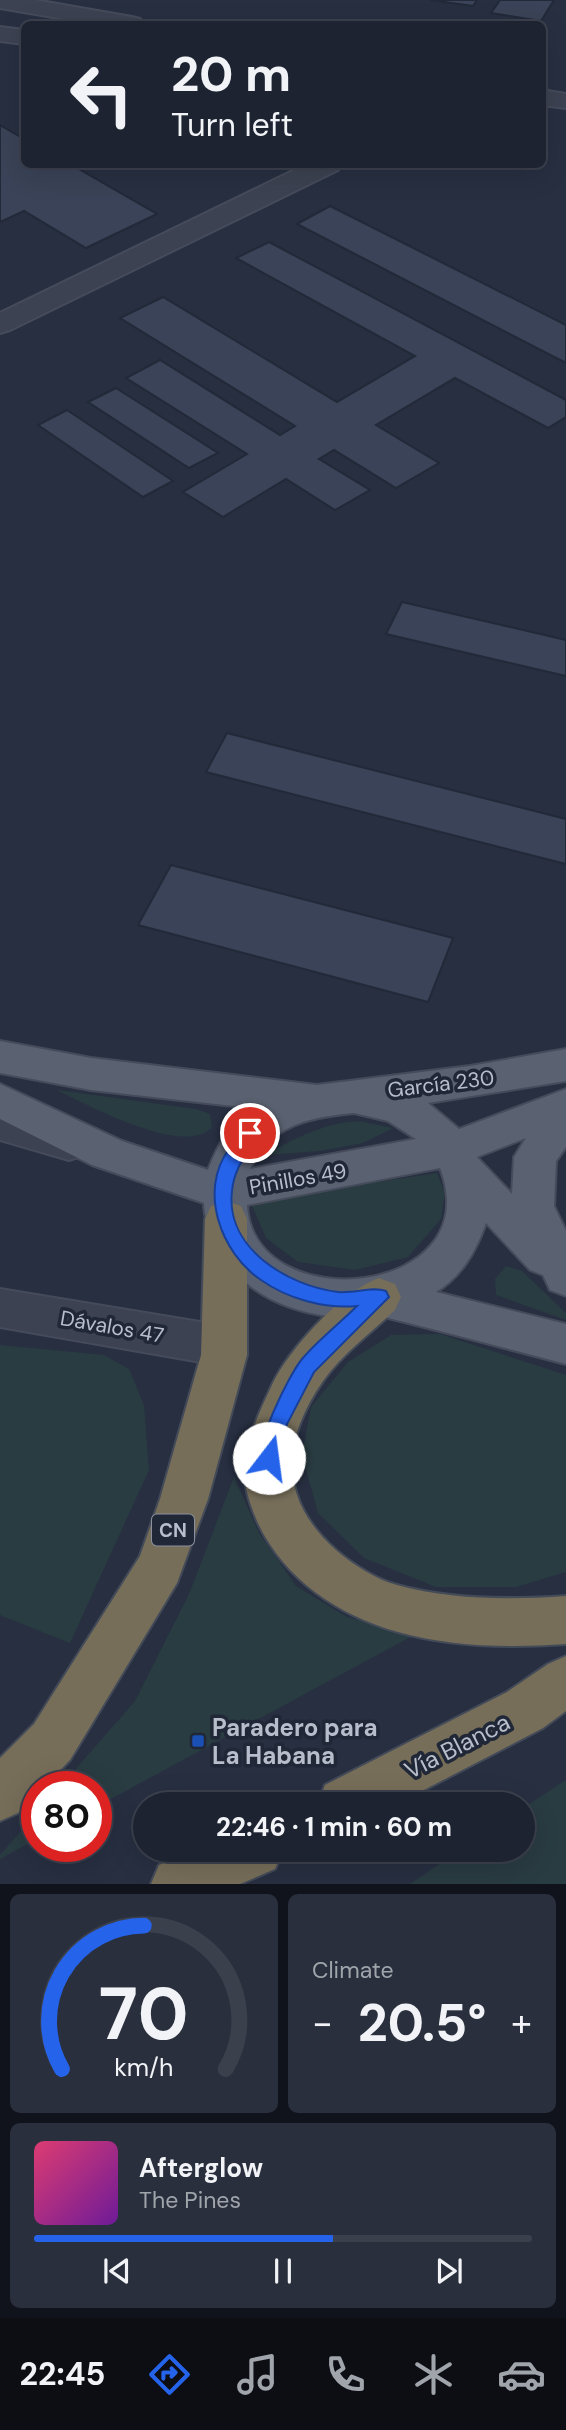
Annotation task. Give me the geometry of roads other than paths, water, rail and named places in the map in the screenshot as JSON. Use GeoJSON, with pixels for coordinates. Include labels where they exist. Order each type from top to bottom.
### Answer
{"type":"FeatureCollection","features":[{"type":"Feature","properties":{"kind":"highway","name":"CN"},"geometry":{"type":"LineString","coordinates":[[0,1795],[52,1742],[160,1567],[184,1499],[224,1355],[224,1206]]}},
{"type":"Feature","properties":{"kind":"highway"},"geometry":{"type":"LineString","coordinates":[[379,1297],[307,1366],[278,1423],[269,1458],[270,1491],[287,1529],[321,1570],[378,1602],[429,1615],[532,1623],[566,1620]]}},
{"type":"Feature","properties":{"kind":"highway","name":"Vía Blanca"},"geometry":{"type":"LineString","coordinates":[[367,1792],[525,1710],[566,1681]]}},
{"type":"Feature","properties":{"kind":"highway"},"geometry":{"type":"LineString","coordinates":[[178,1884],[228,1862]]}},
{"type":"Feature","properties":{"kind":"main road"},"geometry":{"type":"LineString","coordinates":[[0,1057],[92,1074],[315,1100],[354,1097],[393,1105],[427,1123],[566,1278]]}},
{"type":"Feature","properties":{"kind":"main road","name":"García 230"},"geometry":{"type":"LineString","coordinates":[[315,1100],[470,1082],[566,1065]]}},
{"type":"Feature","properties":{"kind":"main road","name":"Pinillos 49"},"geometry":{"type":"LineString","coordinates":[[0,1100],[107,1153],[224,1206],[458,1160]]}},
{"type":"Feature","properties":{"kind":"main road"},"geometry":{"type":"LineString","coordinates":[[315,1100],[279,1111],[250,1133],[230,1160],[224,1206],[240,1249],[266,1274],[301,1292],[340,1300],[379,1297],[416,1284],[445,1261],[464,1233],[469,1202],[458,1160]]}},
{"type":"Feature","properties":{"kind":"main road"},"geometry":{"type":"LineString","coordinates":[[458,1160],[566,1105]]}},
{"type":"Feature","properties":{"kind":"main road"},"geometry":{"type":"LineString","coordinates":[[566,1116],[535,1157],[533,1206],[566,1278]]}},
{"type":"Feature","properties":{"kind":"main road"},"geometry":{"type":"LineString","coordinates":[[379,1297],[566,1344]]}},
{"type":"Feature","properties":{"kind":"street"},"geometry":{"type":"LineString","coordinates":[[0,1],[87,21]]}},
{"type":"Feature","properties":{"kind":"street"},"geometry":{"type":"LineString","coordinates":[[0,34],[21,37]]}},
{"type":"Feature","properties":{"kind":"street"},"geometry":{"type":"LineString","coordinates":[[546,98],[566,101]]}},
{"type":"Feature","properties":{"kind":"street"},"geometry":{"type":"LineString","coordinates":[[0,324],[321,168]]}},
{"type":"Feature","properties":{"kind":"street","name":"Pinillos 49"},"geometry":{"type":"LineString","coordinates":[[0,1123],[107,1153]]}},
{"type":"Feature","properties":{"kind":"street","name":"Dávalos 47"},"geometry":{"type":"LineString","coordinates":[[0,1308],[224,1346]]}},
{"type":"Feature","properties":{"kind":"place","name":"Paradero para La Habana"},"geometry":{"type":"Point","coordinates":[198,1741]}}]}
